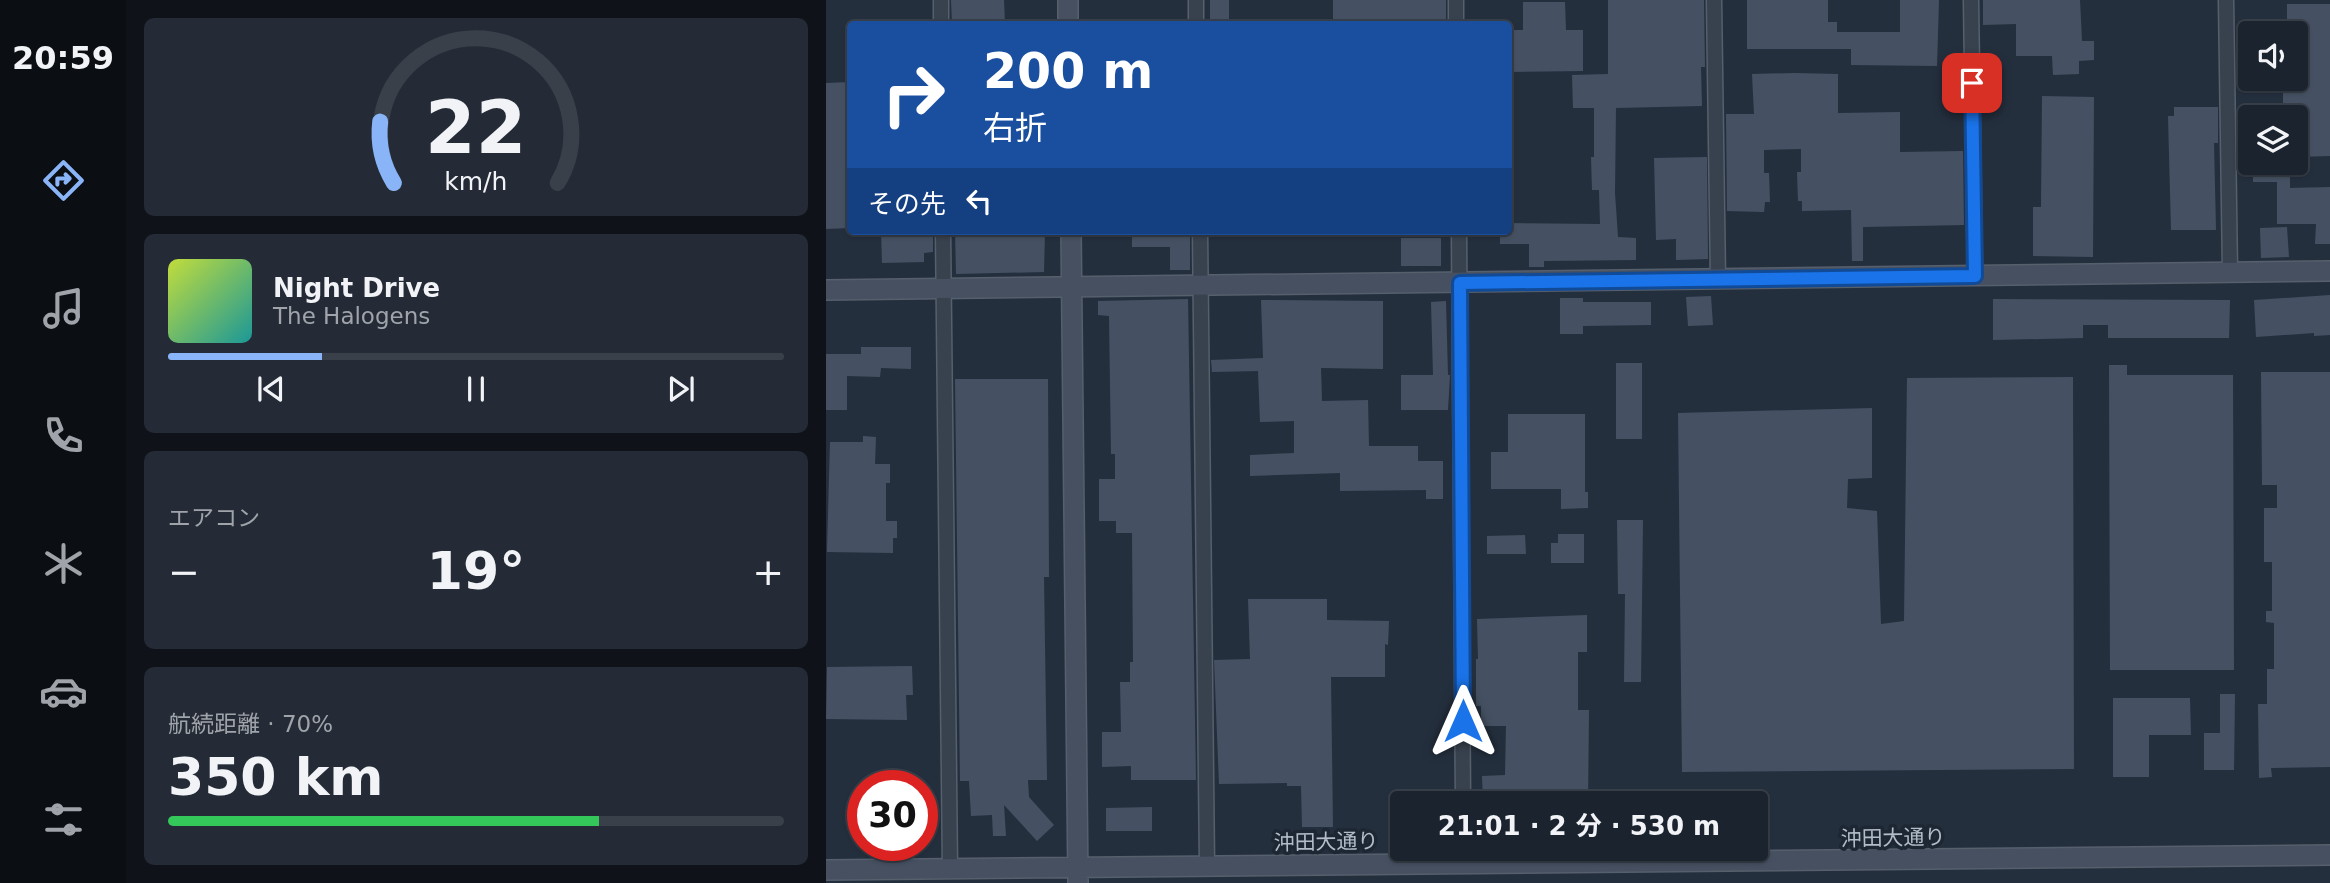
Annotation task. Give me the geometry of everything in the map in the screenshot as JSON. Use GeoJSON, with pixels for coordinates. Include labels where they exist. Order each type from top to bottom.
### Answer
{"type":"FeatureCollection","features":[{"type":"Feature","properties":{"kind":"street"},"geometry":{"type":"LineString","coordinates":[[941,0],[941,21]]}},
{"type":"Feature","properties":{"kind":"street"},"geometry":{"type":"LineString","coordinates":[[1068,0],[1068,21]]}},
{"type":"Feature","properties":{"kind":"street"},"geometry":{"type":"LineString","coordinates":[[1196,0],[1196,21]]}},
{"type":"Feature","properties":{"kind":"street"},"geometry":{"type":"LineString","coordinates":[[1456,0],[1456,21]]}},
{"type":"Feature","properties":{"kind":"street"},"geometry":{"type":"LineString","coordinates":[[1714,0],[1718,279]]}},
{"type":"Feature","properties":{"kind":"street"},"geometry":{"type":"LineString","coordinates":[[1970,0],[1975,276]]}},
{"type":"Feature","properties":{"kind":"street"},"geometry":{"type":"LineString","coordinates":[[2227,0],[2230,272]]}},
{"type":"Feature","properties":{"kind":"street"},"geometry":{"type":"LineString","coordinates":[[943,235],[950,869]]}},
{"type":"Feature","properties":{"kind":"street"},"geometry":{"type":"LineString","coordinates":[[1071,235],[1078,875]]}},
{"type":"Feature","properties":{"kind":"street"},"geometry":{"type":"LineString","coordinates":[[1200,235],[1207,866]]}},
{"type":"Feature","properties":{"kind":"street"},"geometry":{"type":"LineString","coordinates":[[1459,235],[1463,791]]}},
{"type":"Feature","properties":{"kind":"street"},"geometry":{"type":"LineString","coordinates":[[826,290],[2330,271]]}},
{"type":"Feature","properties":{"kind":"street","name":"沖田大通り"},"geometry":{"type":"LineString","coordinates":[[1768,856],[2330,855]]}},
{"type":"Feature","properties":{"kind":"street","name":"沖田大通り"},"geometry":{"type":"LineString","coordinates":[[826,870],[950,869],[1078,875],[1207,866],[1390,859]]}},
{"type":"Feature","properties":{"kind":"building"},"geometry":{"type":"Polygon","coordinates":[[[951,0],[1004,0],[1005,21],[952,21],[951,0]]]}},
{"type":"Feature","properties":{"kind":"building"},"geometry":{"type":"Polygon","coordinates":[[[1210,0],[1229,0],[1229,21],[1210,21],[1210,0]]]}},
{"type":"Feature","properties":{"kind":"building"},"geometry":{"type":"Polygon","coordinates":[[[1333,0],[1446,0],[1446,21],[1333,21],[1333,0]]]}},
{"type":"Feature","properties":{"kind":"building"},"geometry":{"type":"Polygon","coordinates":[[[1608,0],[1704,0],[1705,67],[1701,67],[1702,106],[1616,108],[1615,193],[1618,237],[1636,238],[1636,260],[1544,261],[1544,267],[1529,267],[1529,244],[1500,244],[1500,235],[1512,235],[1512,223],[1600,224],[1599,190],[1592,190],[1594,108],[1573,108],[1572,75],[1608,74],[1608,0]]]}},
{"type":"Feature","properties":{"kind":"building"},"geometry":{"type":"Polygon","coordinates":[[[1747,0],[1828,0],[1828,22],[1837,22],[1837,32],[1900,32],[1900,0],[1939,0],[1937,66],[1851,65],[1851,49],[1747,49],[1747,0]]]}},
{"type":"Feature","properties":{"kind":"building"},"geometry":{"type":"Polygon","coordinates":[[[1983,0],[2080,0],[2082,41],[2094,41],[2094,60],[2079,61],[2079,74],[2053,75],[2052,56],[2016,56],[2016,24],[1983,25],[1983,0]]]}},
{"type":"Feature","properties":{"kind":"building"},"geometry":{"type":"Polygon","coordinates":[[[1523,2],[1565,2],[1566,30],[1583,30],[1583,71],[1512,72],[1512,30],[1523,30],[1523,2]]]}},
{"type":"Feature","properties":{"kind":"building"},"geometry":{"type":"Polygon","coordinates":[[[2287,4],[2330,4],[2330,156],[2308,157],[2308,105],[2283,105],[2283,91],[2308,91],[2308,21],[2287,21],[2287,4]]]}},
{"type":"Feature","properties":{"kind":"building"},"geometry":{"type":"Polygon","coordinates":[[[1752,74],[1838,74],[1838,113],[1900,112],[1900,152],[1963,151],[1964,225],[1863,227],[1863,261],[1852,261],[1851,210],[1802,211],[1802,201],[1798,201],[1797,172],[1801,172],[1801,149],[1764,150],[1764,173],[1769,173],[1770,202],[1765,202],[1764,212],[1727,211],[1726,114],[1754,114],[1752,74]]]}},
{"type":"Feature","properties":{"kind":"building"},"geometry":{"type":"Polygon","coordinates":[[[847,82],[847,228],[826,229],[826,83],[847,82]]]}},
{"type":"Feature","properties":{"kind":"building"},"geometry":{"type":"Polygon","coordinates":[[[2042,96],[2094,97],[2093,257],[2033,256],[2033,207],[2041,207],[2042,96]]]}},
{"type":"Feature","properties":{"kind":"building"},"geometry":{"type":"Polygon","coordinates":[[[2174,107],[2218,107],[2218,143],[2214,143],[2216,230],[2171,230],[2168,116],[2174,116],[2174,107]]]}},
{"type":"Feature","properties":{"kind":"building"},"geometry":{"type":"Polygon","coordinates":[[[1707,157],[1708,259],[1676,260],[1676,239],[1656,240],[1654,158],[1707,157]]]}},
{"type":"Feature","properties":{"kind":"building"},"geometry":{"type":"Polygon","coordinates":[[[2253,175],[2290,175],[2290,188],[2330,187],[2330,244],[2315,244],[2316,224],[2277,224],[2277,182],[2253,182],[2253,175]]]}},
{"type":"Feature","properties":{"kind":"building"},"geometry":{"type":"Polygon","coordinates":[[[2287,227],[2289,257],[2261,258],[2260,228],[2287,227]]]}},
{"type":"Feature","properties":{"kind":"building"},"geometry":{"type":"Polygon","coordinates":[[[881,235],[933,235],[933,252],[924,253],[924,262],[882,263],[881,235]]]}},
{"type":"Feature","properties":{"kind":"building"},"geometry":{"type":"Polygon","coordinates":[[[955,235],[1045,235],[1044,272],[956,274],[955,235]]]}},
{"type":"Feature","properties":{"kind":"building"},"geometry":{"type":"Polygon","coordinates":[[[1132,235],[1190,235],[1190,270],[1170,270],[1170,247],[1132,247],[1132,235]]]}},
{"type":"Feature","properties":{"kind":"building"},"geometry":{"type":"Polygon","coordinates":[[[1401,238],[1441,238],[1441,266],[1401,266],[1401,238]]]}},
{"type":"Feature","properties":{"kind":"building"},"geometry":{"type":"Polygon","coordinates":[[[2330,295],[2330,335],[2314,336],[2314,333],[2256,337],[2254,300],[2330,295]]]}},
{"type":"Feature","properties":{"kind":"building"},"geometry":{"type":"Polygon","coordinates":[[[1711,296],[1713,325],[1688,326],[1686,297],[1711,296]]]}},
{"type":"Feature","properties":{"kind":"building"},"geometry":{"type":"Polygon","coordinates":[[[1560,298],[1583,298],[1583,302],[1651,302],[1651,325],[1583,326],[1583,334],[1560,334],[1560,298]]]}},
{"type":"Feature","properties":{"kind":"building"},"geometry":{"type":"Polygon","coordinates":[[[1188,299],[1196,780],[1131,780],[1131,766],[1102,767],[1102,732],[1121,732],[1120,682],[1130,682],[1130,662],[1133,662],[1132,533],[1116,533],[1116,521],[1099,521],[1099,479],[1115,479],[1115,454],[1111,454],[1109,316],[1098,315],[1098,301],[1188,299]]]}},
{"type":"Feature","properties":{"kind":"building"},"geometry":{"type":"Polygon","coordinates":[[[1993,299],[2230,300],[2229,338],[2108,338],[2108,325],[2083,325],[2083,338],[1993,340],[1993,299]]]}},
{"type":"Feature","properties":{"kind":"building"},"geometry":{"type":"Polygon","coordinates":[[[1261,300],[1383,301],[1383,369],[1321,368],[1322,401],[1368,400],[1369,446],[1418,446],[1418,461],[1443,461],[1443,499],[1426,499],[1426,490],[1340,491],[1340,473],[1250,476],[1250,455],[1294,453],[1294,421],[1260,422],[1258,371],[1212,372],[1211,360],[1263,358],[1261,300]]]}},
{"type":"Feature","properties":{"kind":"building"},"geometry":{"type":"Polygon","coordinates":[[[1446,301],[1450,375],[1448,410],[1401,410],[1401,375],[1433,375],[1431,302],[1446,301]]]}},
{"type":"Feature","properties":{"kind":"building"},"geometry":{"type":"Polygon","coordinates":[[[861,347],[911,347],[911,369],[881,368],[880,377],[847,376],[847,410],[826,410],[826,354],[861,354],[861,347]]]}},
{"type":"Feature","properties":{"kind":"building"},"geometry":{"type":"Polygon","coordinates":[[[1616,363],[1642,363],[1642,439],[1616,439],[1616,363]]]}},
{"type":"Feature","properties":{"kind":"building"},"geometry":{"type":"Polygon","coordinates":[[[2109,365],[2127,365],[2127,375],[2233,375],[2234,670],[2110,670],[2109,365]]]}},
{"type":"Feature","properties":{"kind":"building"},"geometry":{"type":"Polygon","coordinates":[[[2261,372],[2330,372],[2330,767],[2271,768],[2272,777],[2259,778],[2258,704],[2267,704],[2267,669],[2274,669],[2274,623],[2266,622],[2266,611],[2272,611],[2272,562],[2264,562],[2264,508],[2277,508],[2277,485],[2262,485],[2261,372]]]}},
{"type":"Feature","properties":{"kind":"building"},"geometry":{"type":"Polygon","coordinates":[[[2073,377],[2074,769],[1682,772],[1678,413],[1872,408],[1872,478],[1848,479],[1847,508],[1877,511],[1881,624],[1904,621],[1907,378],[2073,377]]]}},
{"type":"Feature","properties":{"kind":"building"},"geometry":{"type":"Polygon","coordinates":[[[955,379],[1048,379],[1049,577],[1044,577],[1047,780],[1028,780],[1029,797],[1054,825],[1037,841],[1004,805],[1006,836],[993,836],[992,815],[971,816],[969,781],[960,781],[955,379]]]}},
{"type":"Feature","properties":{"kind":"building"},"geometry":{"type":"Polygon","coordinates":[[[1508,414],[1585,414],[1585,492],[1588,492],[1588,508],[1561,509],[1561,489],[1491,489],[1491,452],[1508,452],[1508,414]]]}},
{"type":"Feature","properties":{"kind":"building"},"geometry":{"type":"Polygon","coordinates":[[[863,436],[876,437],[875,464],[890,464],[890,483],[886,483],[886,521],[897,521],[897,538],[893,538],[893,553],[827,552],[830,442],[863,442],[863,436]]]}},
{"type":"Feature","properties":{"kind":"building"},"geometry":{"type":"Polygon","coordinates":[[[1617,520],[1643,520],[1641,682],[1624,682],[1625,594],[1618,594],[1617,520]]]}},
{"type":"Feature","properties":{"kind":"building"},"geometry":{"type":"Polygon","coordinates":[[[1558,534],[1584,534],[1584,563],[1551,563],[1551,543],[1558,543],[1558,534]]]}},
{"type":"Feature","properties":{"kind":"building"},"geometry":{"type":"Polygon","coordinates":[[[1525,535],[1526,554],[1487,554],[1487,536],[1525,535]]]}},
{"type":"Feature","properties":{"kind":"building"},"geometry":{"type":"Polygon","coordinates":[[[1248,599],[1327,599],[1327,620],[1389,621],[1388,645],[1385,644],[1385,677],[1331,677],[1333,827],[1302,827],[1301,786],[1287,786],[1287,783],[1219,784],[1214,660],[1250,659],[1248,599]]]}},
{"type":"Feature","properties":{"kind":"building"},"geometry":{"type":"Polygon","coordinates":[[[1587,615],[1587,652],[1578,652],[1578,710],[1589,710],[1588,791],[1483,791],[1482,776],[1505,775],[1506,726],[1481,726],[1481,706],[1476,706],[1477,619],[1587,615]]]}},
{"type":"Feature","properties":{"kind":"building"},"geometry":{"type":"Polygon","coordinates":[[[912,666],[913,695],[906,695],[907,720],[826,719],[827,667],[912,666]]]}},
{"type":"Feature","properties":{"kind":"building"},"geometry":{"type":"Polygon","coordinates":[[[2220,694],[2235,694],[2234,770],[2204,770],[2204,733],[2220,733],[2220,694]]]}},
{"type":"Feature","properties":{"kind":"building"},"geometry":{"type":"Polygon","coordinates":[[[2113,698],[2190,698],[2191,735],[2149,735],[2149,777],[2113,777],[2113,698]]]}},
{"type":"Feature","properties":{"kind":"building"},"geometry":{"type":"Polygon","coordinates":[[[1152,807],[1152,831],[1106,831],[1106,808],[1152,807]]]}},
{"type":"Feature","properties":{"kind":"route"},"geometry":{"type":"LineString","coordinates":[[1463,721],[1460,283],[1975,276],[1972,83]]}}]}
